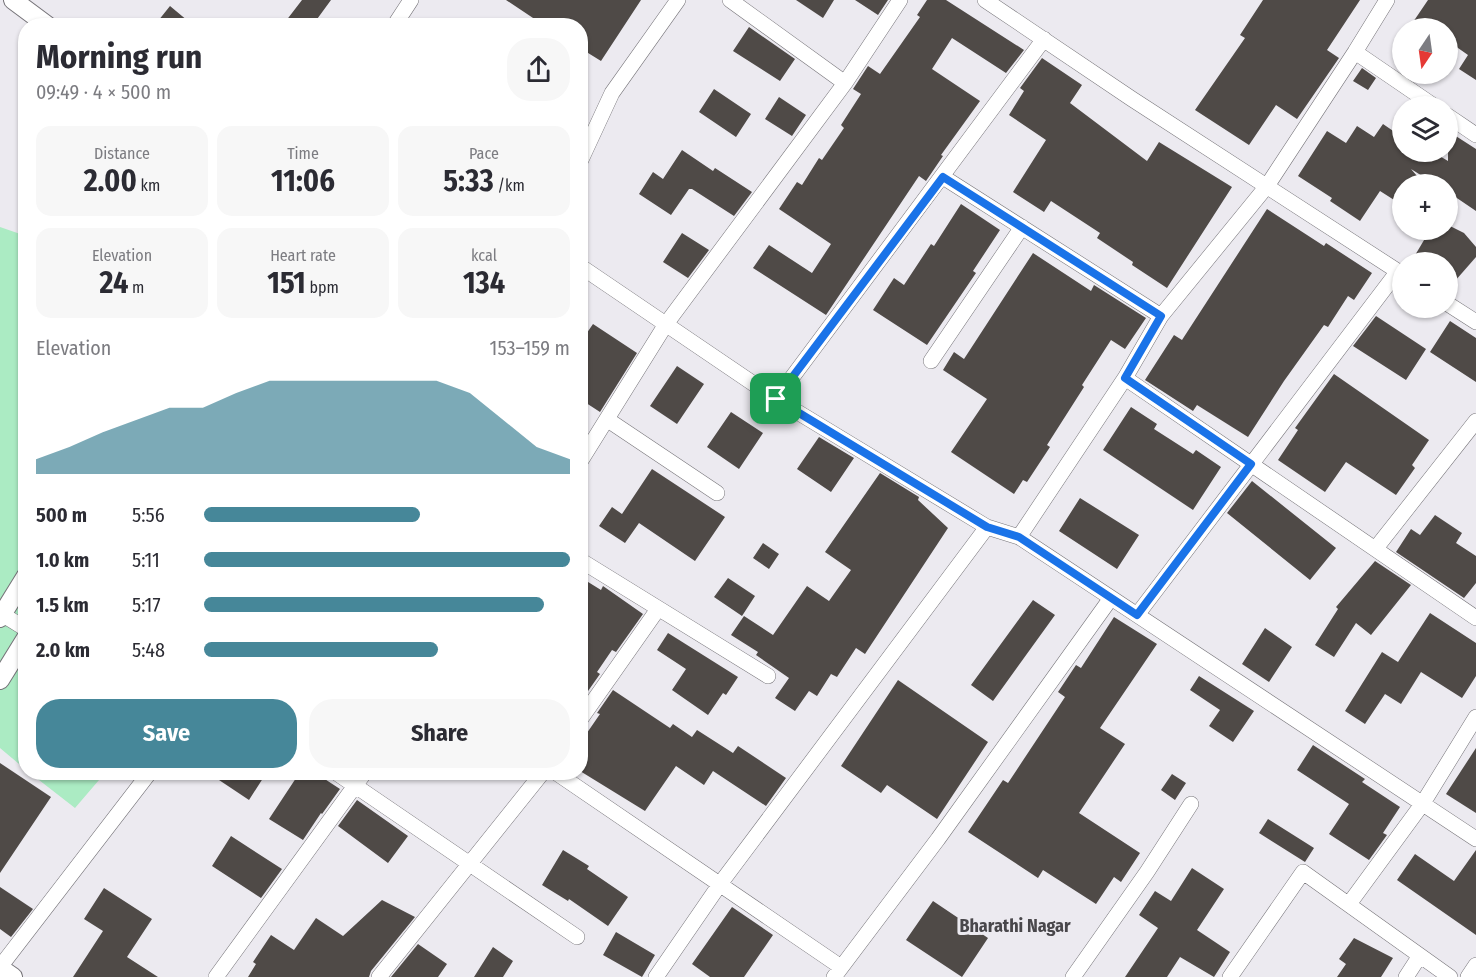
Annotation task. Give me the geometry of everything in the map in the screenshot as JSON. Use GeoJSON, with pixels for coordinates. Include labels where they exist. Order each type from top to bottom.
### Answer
{"type":"FeatureCollection","features":[{"type":"Feature","properties":{"kind":"street"},"geometry":{"type":"LineString","coordinates":[[13,0],[37,18]]}},
{"type":"Feature","properties":{"kind":"street"},"geometry":{"type":"LineString","coordinates":[[399,18],[411,0]]}},
{"type":"Feature","properties":{"kind":"street"},"geometry":{"type":"LineString","coordinates":[[588,145],[612,93],[678,0]]}},
{"type":"Feature","properties":{"kind":"street"},"geometry":{"type":"LineString","coordinates":[[730,0],[845,83]]}},
{"type":"Feature","properties":{"kind":"street"},"geometry":{"type":"LineString","coordinates":[[588,450],[666,324],[845,83],[900,0]]}},
{"type":"Feature","properties":{"kind":"street"},"geometry":{"type":"LineString","coordinates":[[986,0],[1132,99],[1392,267]]}},
{"type":"Feature","properties":{"kind":"street"},"geometry":{"type":"LineString","coordinates":[[1019,537],[1125,378],[1161,316],[1267,186],[1387,0]]}},
{"type":"Feature","properties":{"kind":"street"},"geometry":{"type":"LineString","coordinates":[[776,399],[1044,39]]}},
{"type":"Feature","properties":{"kind":"street"},"geometry":{"type":"LineString","coordinates":[[1355,52],[1419,96]]}},
{"type":"Feature","properties":{"kind":"street"},"geometry":{"type":"LineString","coordinates":[[1458,123],[1476,135]]}},
{"type":"Feature","properties":{"kind":"street"},"geometry":{"type":"LineString","coordinates":[[943,177],[1161,316]]}},
{"type":"Feature","properties":{"kind":"street"},"geometry":{"type":"LineString","coordinates":[[931,360],[1022,227]]}},
{"type":"Feature","properties":{"kind":"street"},"geometry":{"type":"LineString","coordinates":[[588,271],[776,399],[987,527],[1019,537],[1476,839]]}},
{"type":"Feature","properties":{"kind":"street"},"geometry":{"type":"LineString","coordinates":[[1137,615],[1392,282]]}},
{"type":"Feature","properties":{"kind":"street"},"geometry":{"type":"LineString","coordinates":[[1458,310],[1476,322]]}},
{"type":"Feature","properties":{"kind":"street"},"geometry":{"type":"LineString","coordinates":[[1125,378],[1476,618]]}},
{"type":"Feature","properties":{"kind":"street"},"geometry":{"type":"LineString","coordinates":[[608,420],[717,493]]}},
{"type":"Feature","properties":{"kind":"street"},"geometry":{"type":"LineString","coordinates":[[1376,548],[1476,421]]}},
{"type":"Feature","properties":{"kind":"street"},"geometry":{"type":"LineString","coordinates":[[656,977],[720,884],[987,527]]}},
{"type":"Feature","properties":{"kind":"street"},"geometry":{"type":"LineString","coordinates":[[588,565],[768,676]]}},
{"type":"Feature","properties":{"kind":"street"},"geometry":{"type":"LineString","coordinates":[[18,588],[1,615],[18,625]]}},
{"type":"Feature","properties":{"kind":"street"},"geometry":{"type":"LineString","coordinates":[[567,780],[720,884],[838,972],[938,840],[1111,598]]}},
{"type":"Feature","properties":{"kind":"street"},"geometry":{"type":"LineString","coordinates":[[588,709],[658,609]]}},
{"type":"Feature","properties":{"kind":"street"},"geometry":{"type":"LineString","coordinates":[[0,680],[18,651]]}},
{"type":"Feature","properties":{"kind":"street"},"geometry":{"type":"LineString","coordinates":[[1349,904],[1423,803],[1476,717]]}},
{"type":"Feature","properties":{"kind":"street"},"geometry":{"type":"LineString","coordinates":[[13,977],[0,968],[144,780]]}},
{"type":"Feature","properties":{"kind":"street"},"geometry":{"type":"LineString","coordinates":[[347,780],[578,937]]}},
{"type":"Feature","properties":{"kind":"street"},"geometry":{"type":"LineString","coordinates":[[216,977],[360,780]]}},
{"type":"Feature","properties":{"kind":"street"},"geometry":{"type":"LineString","coordinates":[[379,977],[536,780]]}},
{"type":"Feature","properties":{"kind":"street"},"geometry":{"type":"LineString","coordinates":[[1073,977],[1147,872],[1191,804]]}},
{"type":"Feature","properties":{"kind":"street"},"geometry":{"type":"LineString","coordinates":[[1230,977],[1303,872],[1450,977]]}},
{"type":"Feature","properties":{"kind":"street"},"geometry":{"type":"LineString","coordinates":[[1406,977],[1419,957]]}},
{"type":"Feature","properties":{"kind":"street"},"geometry":{"type":"LineString","coordinates":[[1468,977],[1476,965]]}},
{"type":"Feature","properties":{"kind":"green space"},"geometry":{"type":"Polygon","coordinates":[[[0,227],[18,233],[18,763],[0,748],[0,227]]]}},
{"type":"Feature","properties":{"kind":"green space"},"geometry":{"type":"Polygon","coordinates":[[[39,780],[99,780],[75,808],[39,780]]]}},
{"type":"Feature","properties":{"kind":"building"},"geometry":{"type":"Polygon","coordinates":[[[302,0],[331,0],[318,18],[288,18],[302,0]]]}},
{"type":"Feature","properties":{"kind":"building"},"geometry":{"type":"Polygon","coordinates":[[[506,0],[641,0],[601,61],[588,53],[588,18],[533,18],[506,0]]]}},
{"type":"Feature","properties":{"kind":"building"},"geometry":{"type":"Polygon","coordinates":[[[796,0],[834,0],[823,18],[796,0]]]}},
{"type":"Feature","properties":{"kind":"building"},"geometry":{"type":"Polygon","coordinates":[[[855,0],[888,0],[878,15],[855,0]]]}},
{"type":"Feature","properties":{"kind":"building"},"geometry":{"type":"Polygon","coordinates":[[[927,0],[946,0],[1024,50],[1006,73],[952,38],[932,69],[980,101],[941,155],[943,156],[926,181],[919,176],[826,315],[753,268],[769,245],[812,273],[831,244],[779,209],[797,182],[802,185],[819,158],[822,160],[844,128],[841,125],[861,94],[853,89],[868,66],[880,74],[920,17],[917,15],[927,0]]]}},
{"type":"Feature","properties":{"kind":"building"},"geometry":{"type":"Polygon","coordinates":[[[1263,0],[1360,0],[1327,50],[1339,58],[1297,119],[1276,105],[1249,145],[1195,110],[1245,38],[1240,35],[1263,0]]]}},
{"type":"Feature","properties":{"kind":"building"},"geometry":{"type":"Polygon","coordinates":[[[1428,0],[1476,0],[1476,80],[1459,69],[1468,55],[1458,48],[1458,18],[1416,18],[1428,0]]]}},
{"type":"Feature","properties":{"kind":"building"},"geometry":{"type":"Polygon","coordinates":[[[170,6],[184,18],[160,18],[170,6]]]}},
{"type":"Feature","properties":{"kind":"building"},"geometry":{"type":"Polygon","coordinates":[[[749,27],[795,59],[780,81],[733,51],[749,27]]]}},
{"type":"Feature","properties":{"kind":"building"},"geometry":{"type":"Polygon","coordinates":[[[1042,58],[1082,85],[1070,103],[1147,161],[1159,142],[1232,187],[1167,288],[1097,238],[1100,233],[1051,201],[1044,212],[1013,192],[1046,140],[1009,115],[1024,91],[1020,88],[1042,58]]]}},
{"type":"Feature","properties":{"kind":"building"},"geometry":{"type":"Polygon","coordinates":[[[1362,68],[1376,78],[1368,90],[1353,81],[1362,68]]]}},
{"type":"Feature","properties":{"kind":"building"},"geometry":{"type":"Polygon","coordinates":[[[714,89],[751,114],[736,137],[699,112],[714,89]]]}},
{"type":"Feature","properties":{"kind":"building"},"geometry":{"type":"Polygon","coordinates":[[[779,97],[806,115],[792,136],[765,119],[779,97]]]}},
{"type":"Feature","properties":{"kind":"building"},"geometry":{"type":"Polygon","coordinates":[[[1383,124],[1392,130],[1392,162],[1458,162],[1458,137],[1476,149],[1476,211],[1458,199],[1458,174],[1419,174],[1411,169],[1415,174],[1392,174],[1392,199],[1380,191],[1360,221],[1330,201],[1332,198],[1298,176],[1327,131],[1346,143],[1357,126],[1374,137],[1383,124]]]}},
{"type":"Feature","properties":{"kind":"building"},"geometry":{"type":"Polygon","coordinates":[[[682,150],[713,171],[715,168],[752,192],[734,216],[692,189],[689,189],[671,215],[639,194],[653,172],[663,179],[682,150]]]}},
{"type":"Feature","properties":{"kind":"building"},"geometry":{"type":"Polygon","coordinates":[[[961,204],[1000,230],[973,271],[976,273],[927,345],[873,310],[894,278],[904,285],[931,244],[934,246],[961,204]]]}},
{"type":"Feature","properties":{"kind":"building"},"geometry":{"type":"Polygon","coordinates":[[[1267,209],[1324,246],[1326,243],[1372,273],[1354,300],[1348,296],[1328,327],[1324,325],[1248,437],[1197,405],[1193,411],[1145,380],[1174,335],[1182,340],[1267,209]]]}},
{"type":"Feature","properties":{"kind":"building"},"geometry":{"type":"Polygon","coordinates":[[[1458,230],[1464,233],[1476,247],[1476,257],[1458,278],[1458,252],[1417,252],[1424,240],[1458,240],[1458,230]]]}},
{"type":"Feature","properties":{"kind":"building"},"geometry":{"type":"Polygon","coordinates":[[[682,233],[709,250],[688,278],[663,262],[682,233]]]}},
{"type":"Feature","properties":{"kind":"building"},"geometry":{"type":"Polygon","coordinates":[[[1033,253],[1091,291],[1094,285],[1146,318],[1125,349],[1111,340],[1047,445],[1050,447],[1027,482],[1023,480],[1014,494],[951,452],[987,399],[943,370],[954,352],[964,359],[1033,253]]]}},
{"type":"Feature","properties":{"kind":"building"},"geometry":{"type":"Polygon","coordinates":[[[1376,316],[1426,349],[1406,380],[1353,346],[1376,316]]]}},
{"type":"Feature","properties":{"kind":"building"},"geometry":{"type":"Polygon","coordinates":[[[1450,321],[1476,338],[1476,382],[1430,352],[1450,321]]]}},
{"type":"Feature","properties":{"kind":"building"},"geometry":{"type":"Polygon","coordinates":[[[593,324],[637,353],[600,412],[588,404],[588,331],[593,324]]]}},
{"type":"Feature","properties":{"kind":"building"},"geometry":{"type":"Polygon","coordinates":[[[677,366],[704,384],[677,424],[650,406],[677,366]]]}},
{"type":"Feature","properties":{"kind":"building"},"geometry":{"type":"Polygon","coordinates":[[[1334,374],[1429,440],[1412,465],[1415,468],[1396,495],[1346,462],[1325,492],[1278,460],[1298,430],[1295,428],[1334,374]]]}},
{"type":"Feature","properties":{"kind":"building"},"geometry":{"type":"Polygon","coordinates":[[[1131,407],[1157,424],[1154,429],[1193,454],[1196,450],[1221,467],[1193,510],[1103,450],[1131,407]]]}},
{"type":"Feature","properties":{"kind":"building"},"geometry":{"type":"Polygon","coordinates":[[[731,412],[763,433],[739,469],[707,447],[731,412]]]}},
{"type":"Feature","properties":{"kind":"building"},"geometry":{"type":"Polygon","coordinates":[[[819,437],[854,458],[831,492],[797,469],[819,437]]]}},
{"type":"Feature","properties":{"kind":"building"},"geometry":{"type":"Polygon","coordinates":[[[652,469],[725,517],[695,561],[639,523],[625,543],[599,526],[612,507],[622,514],[652,469]]]}},
{"type":"Feature","properties":{"kind":"building"},"geometry":{"type":"Polygon","coordinates":[[[880,473],[919,497],[918,500],[948,528],[865,654],[856,648],[837,677],[831,674],[817,696],[809,691],[795,711],[775,698],[789,678],[756,655],[758,652],[731,635],[744,616],[773,635],[807,586],[829,601],[851,570],[825,552],[880,473]]]}},
{"type":"Feature","properties":{"kind":"building"},"geometry":{"type":"Polygon","coordinates":[[[1252,481],[1336,548],[1310,580],[1227,513],[1252,481]]]}},
{"type":"Feature","properties":{"kind":"building"},"geometry":{"type":"Polygon","coordinates":[[[1080,498],[1139,535],[1117,569],[1059,531],[1080,498]]]}},
{"type":"Feature","properties":{"kind":"building"},"geometry":{"type":"Polygon","coordinates":[[[1435,515],[1462,533],[1456,543],[1476,556],[1476,583],[1464,598],[1396,552],[1411,529],[1420,535],[1435,515]]]}},
{"type":"Feature","properties":{"kind":"building"},"geometry":{"type":"Polygon","coordinates":[[[763,543],[779,554],[769,569],[753,558],[763,543]]]}},
{"type":"Feature","properties":{"kind":"building"},"geometry":{"type":"Polygon","coordinates":[[[1375,561],[1411,585],[1371,635],[1356,623],[1334,657],[1315,645],[1338,609],[1336,607],[1375,561]]]}},
{"type":"Feature","properties":{"kind":"building"},"geometry":{"type":"Polygon","coordinates":[[[728,578],[755,596],[742,616],[714,597],[728,578]]]}},
{"type":"Feature","properties":{"kind":"building"},"geometry":{"type":"Polygon","coordinates":[[[588,582],[601,590],[603,586],[643,614],[616,652],[612,650],[597,672],[600,674],[588,691],[588,582]]]}},
{"type":"Feature","properties":{"kind":"building"},"geometry":{"type":"Polygon","coordinates":[[[1033,600],[1055,615],[993,701],[971,685],[1033,600]]]}},
{"type":"Feature","properties":{"kind":"building"},"geometry":{"type":"Polygon","coordinates":[[[1430,613],[1476,643],[1476,676],[1462,698],[1421,672],[1401,704],[1385,694],[1365,724],[1345,711],[1382,652],[1398,662],[1430,613]]]}},
{"type":"Feature","properties":{"kind":"building"},"geometry":{"type":"Polygon","coordinates":[[[1114,617],[1157,644],[1100,728],[1125,744],[1079,813],[1140,853],[1121,882],[1114,877],[1096,904],[1043,870],[1038,878],[968,832],[1003,780],[1008,783],[1065,697],[1058,692],[1076,665],[1081,668],[1114,617]]]}},
{"type":"Feature","properties":{"kind":"building"},"geometry":{"type":"Polygon","coordinates":[[[1265,628],[1292,647],[1269,682],[1242,664],[1265,628]]]}},
{"type":"Feature","properties":{"kind":"building"},"geometry":{"type":"Polygon","coordinates":[[[668,633],[738,677],[726,695],[723,693],[708,715],[672,690],[686,669],[657,650],[668,633]]]}},
{"type":"Feature","properties":{"kind":"building"},"geometry":{"type":"Polygon","coordinates":[[[1199,676],[1254,711],[1233,742],[1209,726],[1220,710],[1190,690],[1199,676]]]}},
{"type":"Feature","properties":{"kind":"building"},"geometry":{"type":"Polygon","coordinates":[[[898,680],[988,742],[937,819],[887,785],[881,793],[841,766],[898,680]]]}},
{"type":"Feature","properties":{"kind":"building"},"geometry":{"type":"Polygon","coordinates":[[[613,690],[670,728],[673,724],[692,737],[697,730],[733,753],[738,746],[786,778],[766,806],[713,771],[704,785],[676,766],[645,811],[588,776],[588,731],[600,714],[597,713],[613,690]]]}},
{"type":"Feature","properties":{"kind":"building"},"geometry":{"type":"Polygon","coordinates":[[[1313,745],[1365,779],[1362,782],[1400,807],[1383,833],[1387,835],[1369,860],[1329,834],[1349,804],[1297,770],[1313,745]]]}},
{"type":"Feature","properties":{"kind":"building"},"geometry":{"type":"Polygon","coordinates":[[[1476,748],[1476,813],[1446,794],[1476,748]]]}},
{"type":"Feature","properties":{"kind":"building"},"geometry":{"type":"Polygon","coordinates":[[[0,763],[18,775],[18,780],[26,780],[51,797],[0,873],[0,763]]]}},
{"type":"Feature","properties":{"kind":"building"},"geometry":{"type":"Polygon","coordinates":[[[1172,774],[1186,783],[1175,800],[1161,790],[1172,774]]]}},
{"type":"Feature","properties":{"kind":"building"},"geometry":{"type":"Polygon","coordinates":[[[219,780],[262,780],[249,800],[219,780]]]}},
{"type":"Feature","properties":{"kind":"building"},"geometry":{"type":"Polygon","coordinates":[[[295,780],[326,780],[340,789],[303,840],[269,819],[295,780]]]}},
{"type":"Feature","properties":{"kind":"building"},"geometry":{"type":"Polygon","coordinates":[[[357,800],[408,836],[388,863],[338,826],[357,800]]]}},
{"type":"Feature","properties":{"kind":"building"},"geometry":{"type":"Polygon","coordinates":[[[1268,819],[1314,848],[1305,862],[1259,833],[1268,819]]]}},
{"type":"Feature","properties":{"kind":"building"},"geometry":{"type":"Polygon","coordinates":[[[231,836],[282,869],[261,898],[212,866],[231,836]]]}},
{"type":"Feature","properties":{"kind":"building"},"geometry":{"type":"Polygon","coordinates":[[[563,850],[589,866],[587,869],[628,897],[608,926],[569,899],[568,901],[542,885],[563,850]]]}},
{"type":"Feature","properties":{"kind":"building"},"geometry":{"type":"Polygon","coordinates":[[[1476,850],[1476,935],[1397,880],[1415,854],[1454,881],[1476,850]]]}},
{"type":"Feature","properties":{"kind":"building"},"geometry":{"type":"Polygon","coordinates":[[[1192,868],[1224,889],[1197,930],[1230,952],[1214,977],[1180,957],[1167,977],[1125,977],[1158,928],[1139,915],[1155,891],[1171,901],[1192,868]]]}},
{"type":"Feature","properties":{"kind":"building"},"geometry":{"type":"Polygon","coordinates":[[[0,887],[33,909],[11,937],[0,929],[0,887]]]}},
{"type":"Feature","properties":{"kind":"building"},"geometry":{"type":"Polygon","coordinates":[[[104,888],[152,919],[127,957],[158,977],[73,977],[103,931],[84,919],[104,888]]]}},
{"type":"Feature","properties":{"kind":"building"},"geometry":{"type":"Polygon","coordinates":[[[382,900],[415,917],[371,971],[369,977],[248,977],[256,964],[253,962],[271,935],[294,950],[316,918],[343,936],[382,900]]]}},
{"type":"Feature","properties":{"kind":"building"},"geometry":{"type":"Polygon","coordinates":[[[933,901],[988,938],[962,977],[906,940],[933,901]]]}},
{"type":"Feature","properties":{"kind":"building"},"geometry":{"type":"Polygon","coordinates":[[[732,907],[773,935],[744,977],[710,977],[692,964],[732,907]]]}},
{"type":"Feature","properties":{"kind":"building"},"geometry":{"type":"Polygon","coordinates":[[[616,932],[655,955],[642,977],[603,955],[616,932]]]}},
{"type":"Feature","properties":{"kind":"building"},"geometry":{"type":"Polygon","coordinates":[[[1354,938],[1393,958],[1381,977],[1337,977],[1346,964],[1339,959],[1354,938]]]}},
{"type":"Feature","properties":{"kind":"building"},"geometry":{"type":"Polygon","coordinates":[[[418,944],[447,964],[438,977],[391,977],[418,944]]]}},
{"type":"Feature","properties":{"kind":"building"},"geometry":{"type":"Polygon","coordinates":[[[493,947],[513,961],[503,977],[474,977],[493,947]]]}},
{"type":"Feature","properties":{"kind":"district","name":"Bharathi Nagar"},"geometry":{"type":"Point","coordinates":[1015,926]}},
{"type":"Feature","properties":{"kind":"route"},"geometry":{"type":"LineString","coordinates":[[943,177],[1161,316],[1125,378],[1251,464],[1137,615],[1019,537],[987,527],[776,399],[943,177]]}}]}
